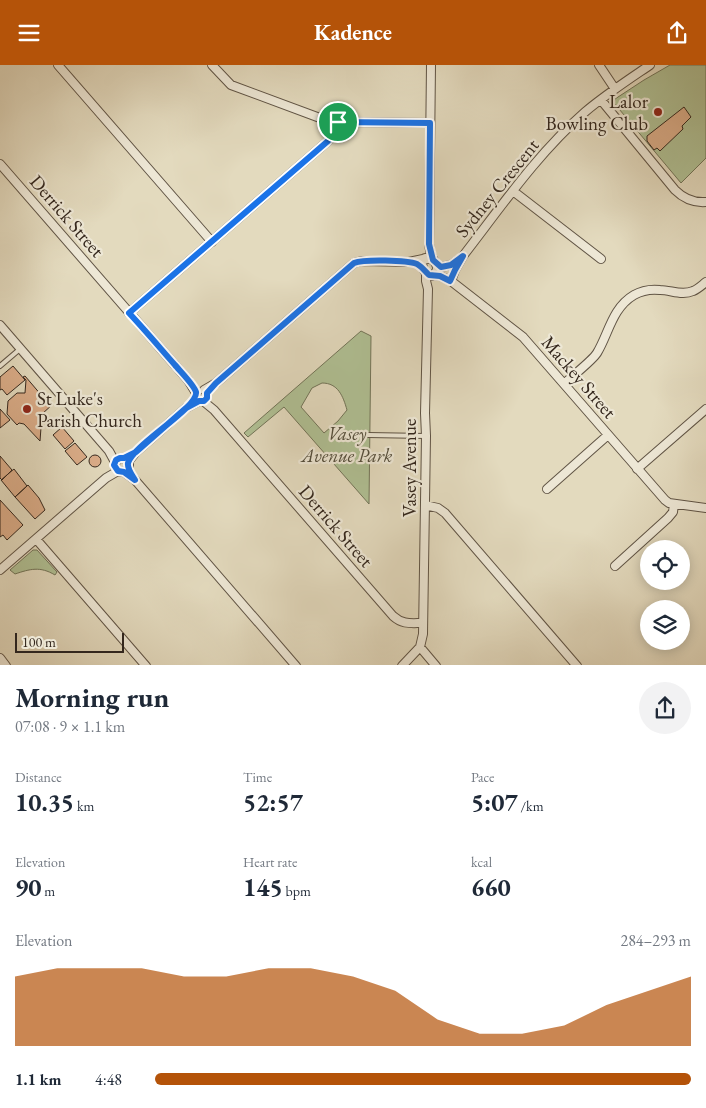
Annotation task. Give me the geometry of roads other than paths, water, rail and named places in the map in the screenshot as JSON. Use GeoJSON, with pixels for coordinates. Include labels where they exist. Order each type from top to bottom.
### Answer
{"type":"FeatureCollection","features":[{"type":"Feature","properties":{"kind":"street"},"geometry":{"type":"LineString","coordinates":[[58,65],[212,242]]}},
{"type":"Feature","properties":{"kind":"street"},"geometry":{"type":"LineString","coordinates":[[212,65],[230,85],[322,119],[338,122],[430,123]]}},
{"type":"Feature","properties":{"kind":"street","name":"Vasey Avenue"},"geometry":{"type":"LineString","coordinates":[[420,647],[423,639],[425,413],[430,267],[431,65]]}},
{"type":"Feature","properties":{"kind":"street"},"geometry":{"type":"LineString","coordinates":[[599,65],[615,89]]}},
{"type":"Feature","properties":{"kind":"street","name":"Sydney Crescent"},"geometry":{"type":"LineString","coordinates":[[450,281],[463,256],[513,191],[556,140],[600,100],[650,65]]}},
{"type":"Feature","properties":{"kind":"street"},"geometry":{"type":"LineString","coordinates":[[600,100],[675,190],[690,201],[706,202]]}},
{"type":"Feature","properties":{"kind":"street"},"geometry":{"type":"LineString","coordinates":[[129,313],[328,141],[336,131],[338,122]]}},
{"type":"Feature","properties":{"kind":"street","name":"Derrick Street"},"geometry":{"type":"LineString","coordinates":[[0,164],[393,616],[400,622],[423,623]]}},
{"type":"Feature","properties":{"kind":"street"},"geometry":{"type":"LineString","coordinates":[[513,191],[601,259]]}},
{"type":"Feature","properties":{"kind":"street","name":"Sydney Crescent"},"geometry":{"type":"LineString","coordinates":[[430,267],[451,265],[463,256]]}},
{"type":"Feature","properties":{"kind":"street"},"geometry":{"type":"LineString","coordinates":[[0,570],[354,263],[362,261],[409,262],[430,267]]}},
{"type":"Feature","properties":{"kind":"street","name":"Mackey Street"},"geometry":{"type":"LineString","coordinates":[[430,267],[522,337],[662,498],[669,503],[674,503]]}},
{"type":"Feature","properties":{"kind":"street"},"geometry":{"type":"LineString","coordinates":[[564,384],[597,353],[618,309],[628,299],[634,295],[651,290],[687,293],[706,282]]}},
{"type":"Feature","properties":{"kind":"street"},"geometry":{"type":"LineString","coordinates":[[0,325],[296,665]]}},
{"type":"Feature","properties":{"kind":"street"},"geometry":{"type":"LineString","coordinates":[[637,469],[706,409]]}},
{"type":"Feature","properties":{"kind":"street"},"geometry":{"type":"LineString","coordinates":[[547,489],[608,435]]}},
{"type":"Feature","properties":{"kind":"street"},"geometry":{"type":"LineString","coordinates":[[615,566],[668,518],[673,512],[674,503],[706,507]]}},
{"type":"Feature","properties":{"kind":"street"},"geometry":{"type":"LineString","coordinates":[[425,505],[438,508],[445,513],[577,665]]}},
{"type":"Feature","properties":{"kind":"street"},"geometry":{"type":"LineString","coordinates":[[36,539],[146,665]]}},
{"type":"Feature","properties":{"kind":"street"},"geometry":{"type":"LineString","coordinates":[[402,665],[420,647],[436,665]]}},
{"type":"Feature","properties":{"kind":"street"},"geometry":{"type":"LineString","coordinates":[[0,658],[6,665]]}},
{"type":"Feature","properties":{"kind":"lane"},"geometry":{"type":"LineString","coordinates":[[0,367],[20,349]]}},
{"type":"Feature","properties":{"kind":"lane"},"geometry":{"type":"LineString","coordinates":[[368,435],[426,436]]}},
{"type":"Feature","properties":{"kind":"place","name":"Lalor Bowling Club"},"geometry":{"type":"Point","coordinates":[658,112]}},
{"type":"Feature","properties":{"kind":"place","name":"St Luke's Parish Church"},"geometry":{"type":"Point","coordinates":[27,409]}},
{"type":"Feature","properties":{"kind":"park label","name":"Vasey Avenue Park"},"geometry":{"type":"Point","coordinates":[347,444]}}]}
